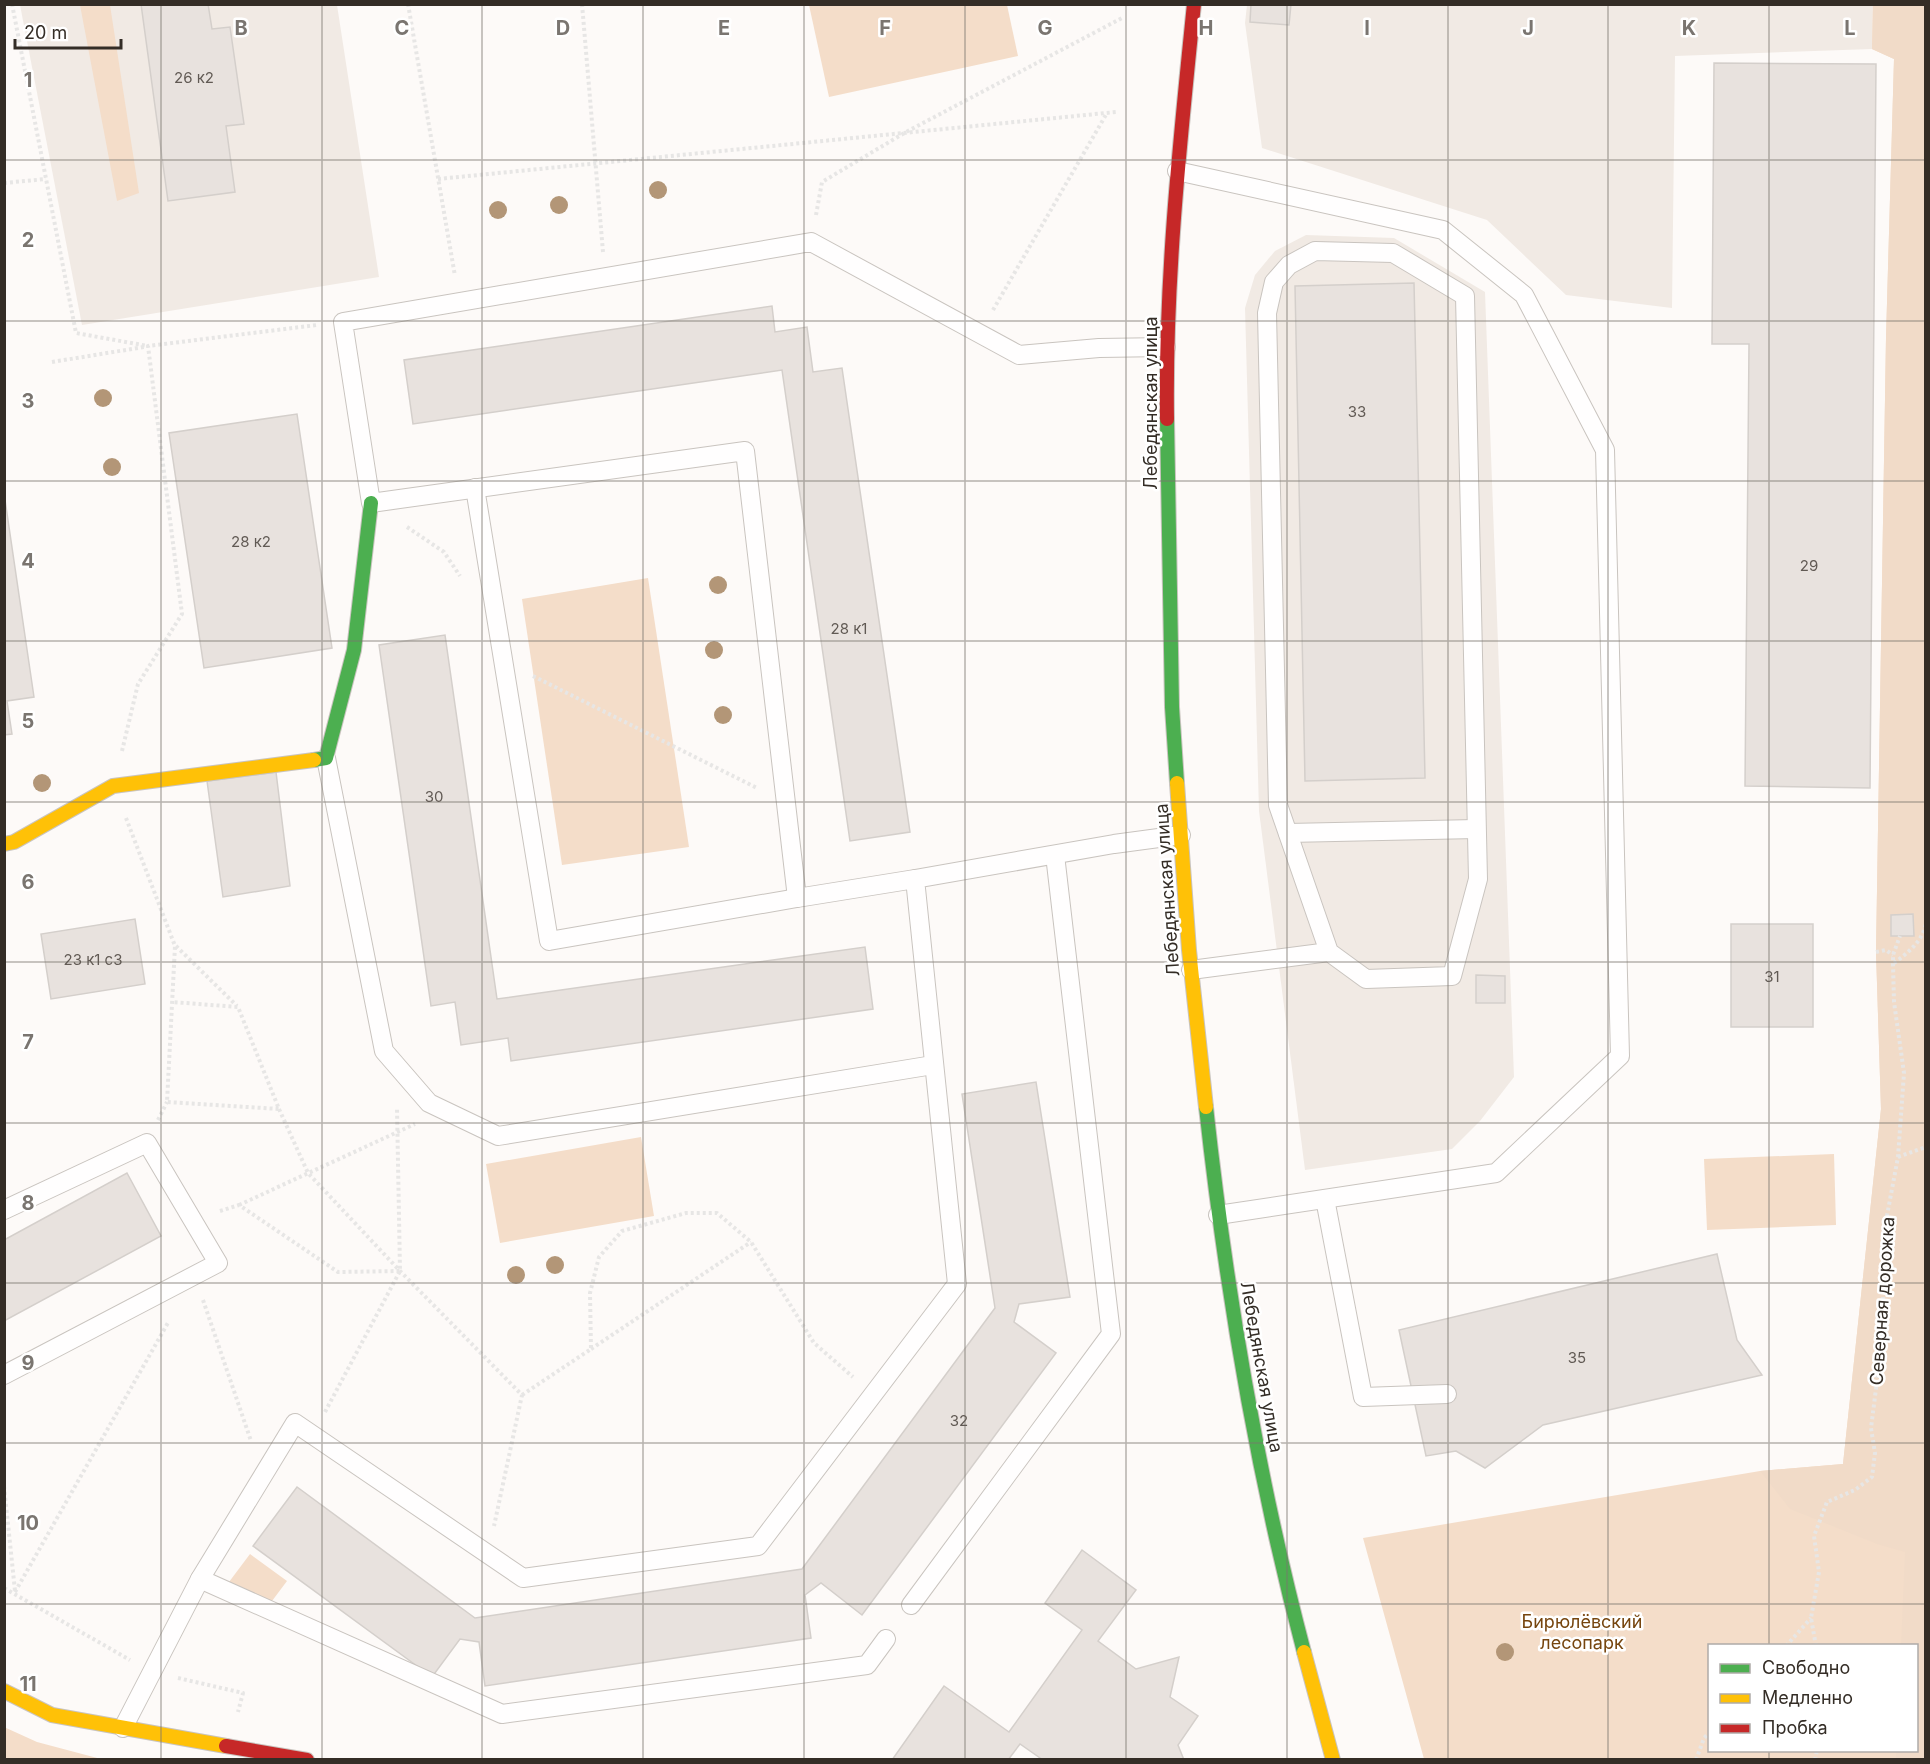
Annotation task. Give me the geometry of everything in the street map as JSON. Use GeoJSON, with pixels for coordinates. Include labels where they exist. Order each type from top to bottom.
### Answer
{"type":"FeatureCollection","features":[{"type":"Feature","properties":{"kind":"street","name":"Лебедянская улица"},"geometry":{"type":"LineString","coordinates":[[1194,4],[1173,214],[1166,346],[1172,706],[1191,970],[1218,1215],[1243,1372],[1288,1591],[1334,1760]]}},
{"type":"Feature","properties":{"kind":"street"},"geometry":{"type":"LineString","coordinates":[[4,844],[14,842],[113,786],[326,758],[354,650],[372,503]]}},
{"type":"Feature","properties":{"kind":"street"},"geometry":{"type":"LineString","coordinates":[[4,1691],[52,1715],[307,1760]]}},
{"type":"Feature","properties":{"kind":"lane"},"geometry":{"type":"LineString","coordinates":[[1177,171],[1443,230],[1524,294],[1605,450],[1620,1056],[1496,1173],[1218,1215]]}},
{"type":"Feature","properties":{"kind":"lane"},"geometry":{"type":"LineString","coordinates":[[797,897],[745,451],[372,503],[343,321],[811,242],[1019,355],[1099,348],[1166,346]]}},
{"type":"Feature","properties":{"kind":"lane"},"geometry":{"type":"LineString","coordinates":[[1315,251],[1393,253],[1465,296],[1476,829],[1478,879],[1452,976],[1366,980],[1329,952],[1278,805],[1267,313],[1274,282],[1289,265],[1315,251]]}},
{"type":"Feature","properties":{"kind":"lane"},"geometry":{"type":"LineString","coordinates":[[475,489],[549,941],[797,897],[1181,835]]}},
{"type":"Feature","properties":{"kind":"lane"},"geometry":{"type":"LineString","coordinates":[[326,758],[384,1051],[429,1103],[498,1136],[933,1065]]}},
{"type":"Feature","properties":{"kind":"lane"},"geometry":{"type":"LineString","coordinates":[[1288,833],[1476,829]]}},
{"type":"Feature","properties":{"kind":"lane"},"geometry":{"type":"LineString","coordinates":[[911,1605],[1111,1334],[1055,855]]}},
{"type":"Feature","properties":{"kind":"lane"},"geometry":{"type":"LineString","coordinates":[[123,1728],[200,1579],[296,1423],[523,1578],[758,1546],[957,1284],[915,879]]}},
{"type":"Feature","properties":{"kind":"lane"},"geometry":{"type":"LineString","coordinates":[[1191,970],[1329,952]]}},
{"type":"Feature","properties":{"kind":"lane"},"geometry":{"type":"LineString","coordinates":[[4,1210],[147,1143],[218,1263],[4,1375]]}},
{"type":"Feature","properties":{"kind":"lane"},"geometry":{"type":"LineString","coordinates":[[1325,1198],[1363,1398],[1447,1394]]}},
{"type":"Feature","properties":{"kind":"lane"},"geometry":{"type":"LineString","coordinates":[[200,1579],[502,1714],[867,1665],[886,1639]]}},
{"type":"Feature","properties":{"kind":"path"},"geometry":{"type":"LineString","coordinates":[[12,4],[76,333],[148,346]]}},
{"type":"Feature","properties":{"kind":"path"},"geometry":{"type":"LineString","coordinates":[[408,4],[459,302]]}},
{"type":"Feature","properties":{"kind":"path"},"geometry":{"type":"LineString","coordinates":[[582,4],[605,277]]}},
{"type":"Feature","properties":{"kind":"path"},"geometry":{"type":"LineString","coordinates":[[811,242],[822,182],[906,132],[1122,18]]}},
{"type":"Feature","properties":{"kind":"path"},"geometry":{"type":"LineString","coordinates":[[438,178],[1116,112]]}},
{"type":"Feature","properties":{"kind":"path"},"geometry":{"type":"LineString","coordinates":[[979,334],[1107,113]]}},
{"type":"Feature","properties":{"kind":"path"},"geometry":{"type":"LineString","coordinates":[[4,183],[46,179]]}},
{"type":"Feature","properties":{"kind":"path"},"geometry":{"type":"LineString","coordinates":[[52,362],[148,346],[343,321]]}},
{"type":"Feature","properties":{"kind":"path"},"geometry":{"type":"LineString","coordinates":[[148,346],[182,614],[138,684],[113,786],[175,946],[167,1102],[279,1109]]}},
{"type":"Feature","properties":{"kind":"path"},"geometry":{"type":"LineString","coordinates":[[372,503],[444,552],[461,578]]}},
{"type":"Feature","properties":{"kind":"path"},"geometry":{"type":"LineString","coordinates":[[503,662],[786,802]]}},
{"type":"Feature","properties":{"kind":"path"},"geometry":{"type":"LineString","coordinates":[[1893,963],[1911,951],[1925,929],[1926,922]]}},
{"type":"Feature","properties":{"kind":"path","name":"Северная дорожка"},"geometry":{"type":"LineString","coordinates":[[1816,1644],[1811,1618],[1819,1572],[1814,1536],[1827,1502],[1855,1490],[1872,1478],[1875,1454],[1871,1428],[1883,1334],[1883,1237],[1898,1157],[1904,1073],[1894,1002],[1893,955],[1900,936]]}},
{"type":"Feature","properties":{"kind":"path"},"geometry":{"type":"LineString","coordinates":[[175,946],[238,1007],[279,1109],[308,1173],[522,1395]]}},
{"type":"Feature","properties":{"kind":"path"},"geometry":{"type":"LineString","coordinates":[[1876,952],[1886,950],[1893,955]]}},
{"type":"Feature","properties":{"kind":"path"},"geometry":{"type":"LineString","coordinates":[[172,1002],[238,1007]]}},
{"type":"Feature","properties":{"kind":"path"},"geometry":{"type":"LineString","coordinates":[[313,1435],[400,1271],[396,1065]]}},
{"type":"Feature","properties":{"kind":"path"},"geometry":{"type":"LineString","coordinates":[[193,1220],[239,1205],[446,1111]]}},
{"type":"Feature","properties":{"kind":"path"},"geometry":{"type":"LineString","coordinates":[[1898,1157],[1926,1147]]}},
{"type":"Feature","properties":{"kind":"path"},"geometry":{"type":"LineString","coordinates":[[239,1205],[338,1272],[400,1271]]}},
{"type":"Feature","properties":{"kind":"path"},"geometry":{"type":"LineString","coordinates":[[591,1349],[590,1293],[598,1257],[622,1231],[686,1213],[717,1213],[751,1242],[814,1343],[873,1394]]}},
{"type":"Feature","properties":{"kind":"path"},"geometry":{"type":"LineString","coordinates":[[489,1554],[522,1395],[751,1242]]}},
{"type":"Feature","properties":{"kind":"path"},"geometry":{"type":"LineString","coordinates":[[195,1275],[262,1477]]}},
{"type":"Feature","properties":{"kind":"path"},"geometry":{"type":"LineString","coordinates":[[15,1592],[172,1316]]}},
{"type":"Feature","properties":{"kind":"path"},"geometry":{"type":"LineString","coordinates":[[4,1486],[15,1592]]}},
{"type":"Feature","properties":{"kind":"path"},"geometry":{"type":"LineString","coordinates":[[4,1588],[15,1592],[152,1672],[243,1693],[230,1746]]}},
{"type":"Feature","properties":{"kind":"path"},"geometry":{"type":"LineString","coordinates":[[1788,1644],[1811,1618]]}},
{"type":"Feature","properties":{"kind":"path"},"geometry":{"type":"LineString","coordinates":[[1696,1760],[1704,1738],[1708,1734]]}},
{"type":"Feature","properties":{"kind":"shaded area"},"geometry":{"type":"Polygon","coordinates":[[[20,5],[337,5],[379,277],[82,325],[20,5]]]}},
{"type":"Feature","properties":{"kind":"shaded area"},"geometry":{"type":"Polygon","coordinates":[[[1247,5],[1873,5],[1872,49],[1675,56],[1672,308],[1566,295],[1487,220],[1262,148],[1245,23],[1247,5]]]}},
{"type":"Feature","properties":{"kind":"shaded area"},"geometry":{"type":"Polygon","coordinates":[[[1873,5],[1925,5],[1925,1759],[1896,1759],[1896,1752],[1918,1752],[1918,1644],[1901,1644],[1905,1552],[1877,1544],[1790,1509],[1760,1471],[1843,1464],[1881,1109],[1876,952],[1886,338],[1894,59],[1872,49],[1873,5]]]}},
{"type":"Feature","properties":{"kind":"shaded area"},"geometry":{"type":"Polygon","coordinates":[[[1306,235],[1394,238],[1485,292],[1514,1077],[1480,1121],[1452,1149],[1305,1170],[1259,811],[1245,308],[1255,275],[1275,251],[1306,235]]]}},
{"type":"Feature","properties":{"kind":"green space"},"geometry":{"type":"Polygon","coordinates":[[[80,5],[110,5],[139,193],[117,201],[80,5]]]}},
{"type":"Feature","properties":{"kind":"green space"},"geometry":{"type":"Polygon","coordinates":[[[809,5],[1007,5],[1018,56],[829,97],[809,5]]]}},
{"type":"Feature","properties":{"kind":"green space","name":"Бирюлёвский лесопарк"},"geometry":{"type":"Polygon","coordinates":[[[1873,5],[1925,5],[1925,1759],[1424,1759],[1363,1538],[1760,1471],[1843,1464],[1881,1109],[1876,952],[1886,338],[1894,59],[1872,49],[1873,5]]]}},
{"type":"Feature","properties":{"kind":"green space"},"geometry":{"type":"Polygon","coordinates":[[[648,578],[689,847],[562,865],[522,599],[648,578]]]}},
{"type":"Feature","properties":{"kind":"green space"},"geometry":{"type":"Polygon","coordinates":[[[641,1137],[654,1216],[500,1243],[486,1164],[641,1137]]]}},
{"type":"Feature","properties":{"kind":"green space"},"geometry":{"type":"Polygon","coordinates":[[[1834,1154],[1836,1225],[1707,1230],[1704,1159],[1834,1154]]]}},
{"type":"Feature","properties":{"kind":"green space"},"geometry":{"type":"Polygon","coordinates":[[[250,1554],[287,1581],[266,1609],[229,1582],[250,1554]]]}},
{"type":"Feature","properties":{"kind":"green space"},"geometry":{"type":"Polygon","coordinates":[[[4,1727],[37,1742],[101,1759],[5,1759],[4,1727]]]}},
{"type":"Feature","properties":{"kind":"building"},"geometry":{"type":"Polygon","coordinates":[[[141,4],[208,4],[212,29],[230,27],[244,124],[226,126],[235,192],[168,201],[141,4]]]}},
{"type":"Feature","properties":{"kind":"building"},"geometry":{"type":"Polygon","coordinates":[[[1251,4],[1291,4],[1289,25],[1250,22],[1251,4]]]}},
{"type":"Feature","properties":{"kind":"building"},"geometry":{"type":"Polygon","coordinates":[[[1714,63],[1876,64],[1870,788],[1745,786],[1749,344],[1712,344],[1714,63]]]}},
{"type":"Feature","properties":{"kind":"building"},"geometry":{"type":"Polygon","coordinates":[[[1414,283],[1425,778],[1305,781],[1295,286],[1414,283]]]}},
{"type":"Feature","properties":{"kind":"building"},"geometry":{"type":"Polygon","coordinates":[[[772,306],[775,332],[807,327],[813,372],[842,368],[910,832],[850,841],[782,370],[413,424],[404,360],[772,306]]]}},
{"type":"Feature","properties":{"kind":"building"},"geometry":{"type":"Polygon","coordinates":[[[297,414],[332,648],[204,668],[169,433],[297,414]]]}},
{"type":"Feature","properties":{"kind":"building"},"geometry":{"type":"Polygon","coordinates":[[[4,493],[34,697],[7,701],[12,734],[4,735],[4,493]]]}},
{"type":"Feature","properties":{"kind":"building"},"geometry":{"type":"Polygon","coordinates":[[[445,635],[497,999],[865,947],[873,1009],[511,1061],[508,1038],[461,1045],[455,1002],[431,1006],[379,645],[445,635]]]}},
{"type":"Feature","properties":{"kind":"building"},"geometry":{"type":"Polygon","coordinates":[[[276,772],[290,886],[223,897],[207,781],[276,772]]]}},
{"type":"Feature","properties":{"kind":"building"},"geometry":{"type":"Polygon","coordinates":[[[1913,914],[1914,936],[1891,936],[1891,915],[1913,914]]]}},
{"type":"Feature","properties":{"kind":"building"},"geometry":{"type":"Polygon","coordinates":[[[135,919],[145,984],[51,999],[41,934],[135,919]]]}},
{"type":"Feature","properties":{"kind":"building"},"geometry":{"type":"Polygon","coordinates":[[[1731,924],[1813,924],[1813,1027],[1731,1027],[1731,924]]]}},
{"type":"Feature","properties":{"kind":"building"},"geometry":{"type":"Polygon","coordinates":[[[1476,975],[1505,976],[1505,1003],[1476,1003],[1476,975]]]}},
{"type":"Feature","properties":{"kind":"building"},"geometry":{"type":"Polygon","coordinates":[[[1036,1082],[1070,1297],[1019,1304],[1014,1322],[1056,1353],[862,1615],[821,1583],[805,1595],[811,1638],[485,1686],[479,1642],[460,1639],[432,1677],[253,1546],[297,1487],[475,1618],[802,1569],[995,1308],[962,1094],[1036,1082]]]}},
{"type":"Feature","properties":{"kind":"building"},"geometry":{"type":"Polygon","coordinates":[[[127,1173],[161,1236],[4,1321],[4,1240],[127,1173]]]}},
{"type":"Feature","properties":{"kind":"building"},"geometry":{"type":"Polygon","coordinates":[[[1717,1254],[1737,1340],[1762,1375],[1543,1425],[1485,1468],[1456,1451],[1426,1456],[1399,1330],[1717,1254]]]}},
{"type":"Feature","properties":{"kind":"building"},"geometry":{"type":"Polygon","coordinates":[[[1082,1550],[1136,1590],[1098,1641],[1136,1669],[1179,1657],[1170,1697],[1198,1716],[1178,1745],[1184,1760],[1043,1760],[1020,1744],[1008,1760],[892,1760],[944,1686],[1009,1732],[1082,1630],[1045,1603],[1082,1550]]]}},
{"type":"Feature","properties":{"kind":"traffic: fast"},"geometry":{"type":"LineString","coordinates":[[1167,419],[1172,707],[1177,783]]}},
{"type":"Feature","properties":{"kind":"traffic: fast"},"geometry":{"type":"LineString","coordinates":[[314,760],[326,758],[354,650],[371,503]]}},
{"type":"Feature","properties":{"kind":"traffic: fast"},"geometry":{"type":"LineString","coordinates":[[1206,1107],[1223,1244],[1245,1381],[1272,1517],[1304,1652]]}},
{"type":"Feature","properties":{"kind":"traffic: slow"},"geometry":{"type":"LineString","coordinates":[[4,844],[14,842],[113,786],[314,760]]}},
{"type":"Feature","properties":{"kind":"traffic: slow"},"geometry":{"type":"LineString","coordinates":[[1177,783],[1189,950],[1206,1107]]}},
{"type":"Feature","properties":{"kind":"traffic: slow"},"geometry":{"type":"LineString","coordinates":[[1304,1652],[1333,1760]]}},
{"type":"Feature","properties":{"kind":"traffic: slow"},"geometry":{"type":"LineString","coordinates":[[4,1691],[52,1715],[226,1746]]}},
{"type":"Feature","properties":{"kind":"traffic: jam"},"geometry":{"type":"LineString","coordinates":[[1167,419],[1171,263],[1194,4]]}},
{"type":"Feature","properties":{"kind":"traffic: jam"},"geometry":{"type":"LineString","coordinates":[[226,1746],[307,1760]]}}]}
